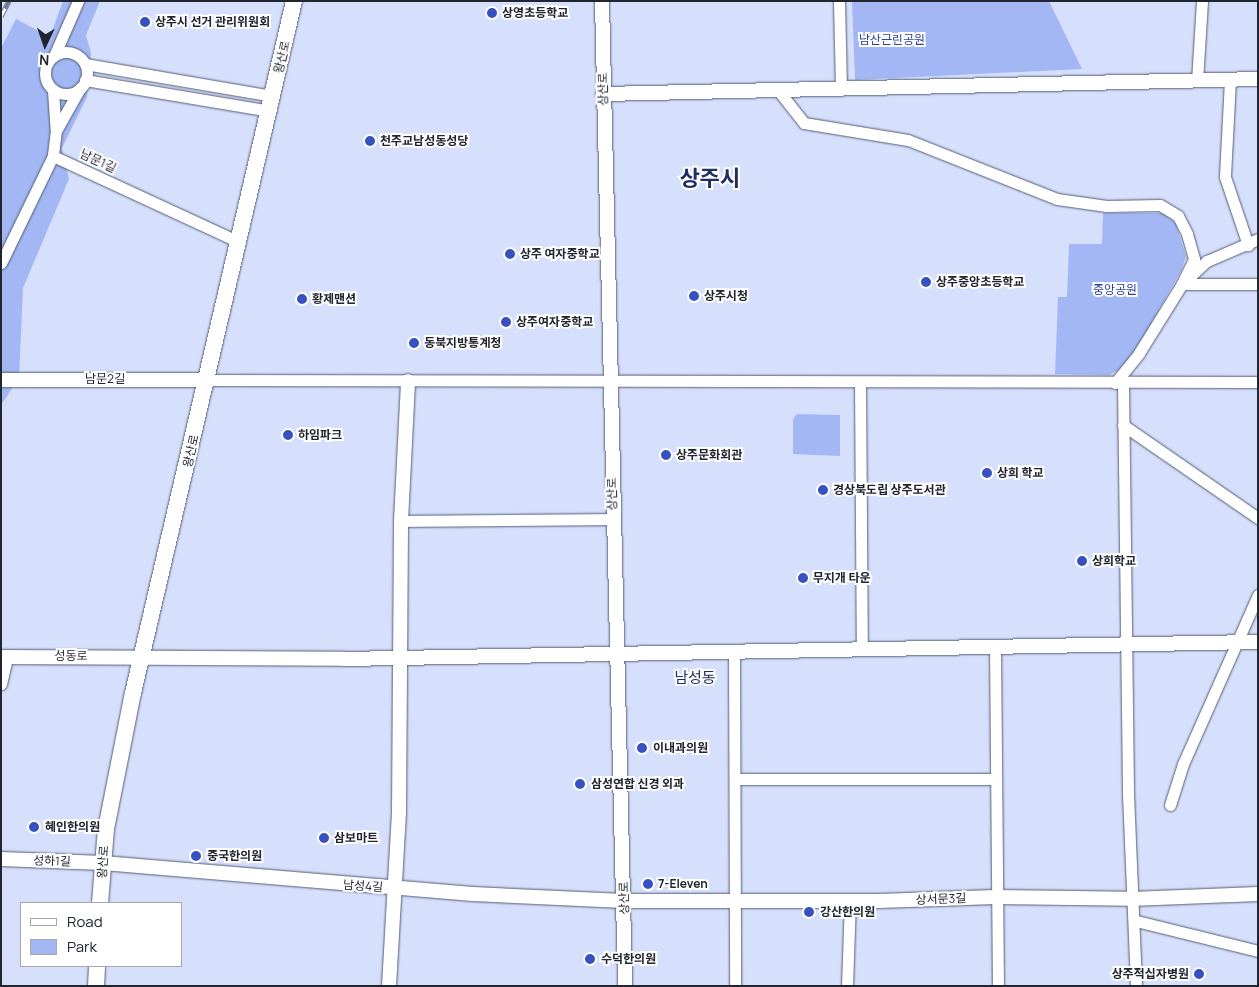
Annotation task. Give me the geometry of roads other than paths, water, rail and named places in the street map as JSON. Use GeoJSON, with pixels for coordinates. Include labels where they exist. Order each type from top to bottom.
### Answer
{"type":"FeatureCollection","features":[{"type":"Feature","properties":{"kind":"main road","name":"왕산로"},"geometry":{"type":"LineString","coordinates":[[100,902],[106,829],[142,657],[208,380],[294,1]]}},
{"type":"Feature","properties":{"kind":"main road"},"geometry":{"type":"LineString","coordinates":[[96,986],[97,967]]}},
{"type":"Feature","properties":{"kind":"street"},"geometry":{"type":"LineString","coordinates":[[1,263],[53,156],[56,130],[53,91],[46,76],[46,67],[54,56],[78,1]]}},
{"type":"Feature","properties":{"kind":"street","name":"상산로"},"geometry":{"type":"LineString","coordinates":[[602,1],[625,986]]}},
{"type":"Feature","properties":{"kind":"street"},"geometry":{"type":"LineString","coordinates":[[839,1],[841,90]]}},
{"type":"Feature","properties":{"kind":"street"},"geometry":{"type":"LineString","coordinates":[[1197,81],[1202,1]]}},
{"type":"Feature","properties":{"kind":"street"},"geometry":{"type":"LineString","coordinates":[[65,32],[70,54]]}},
{"type":"Feature","properties":{"kind":"street"},"geometry":{"type":"LineString","coordinates":[[54,56],[70,54],[85,64],[271,104]]}},
{"type":"Feature","properties":{"kind":"street"},"geometry":{"type":"LineString","coordinates":[[56,130],[83,84],[85,64]]}},
{"type":"Feature","properties":{"kind":"street"},"geometry":{"type":"LineString","coordinates":[[1182,284],[1207,261],[1253,242],[1225,177],[1230,80]]}},
{"type":"Feature","properties":{"kind":"street"},"geometry":{"type":"LineString","coordinates":[[603,94],[1258,80]]}},
{"type":"Feature","properties":{"kind":"street"},"geometry":{"type":"LineString","coordinates":[[53,91],[71,94],[83,84],[271,104]]}},
{"type":"Feature","properties":{"kind":"street"},"geometry":{"type":"LineString","coordinates":[[778,90],[804,123],[908,140],[1057,199],[1107,206],[1160,205],[1178,216],[1187,234],[1194,259],[1182,284],[1120,383],[1123,425],[1125,643],[1131,899],[1136,921],[1136,986]]}},
{"type":"Feature","properties":{"kind":"street","name":"남문1길"},"geometry":{"type":"LineString","coordinates":[[53,156],[239,242]]}},
{"type":"Feature","properties":{"kind":"street"},"geometry":{"type":"LineString","coordinates":[[1182,284],[1258,284]]}},
{"type":"Feature","properties":{"kind":"street","name":"남문2길"},"geometry":{"type":"LineString","coordinates":[[1,380],[208,380]]}},
{"type":"Feature","properties":{"kind":"street"},"geometry":{"type":"LineString","coordinates":[[208,380],[1258,382]]}},
{"type":"Feature","properties":{"kind":"street"},"geometry":{"type":"LineString","coordinates":[[389,986],[396,888],[402,521],[408,381]]}},
{"type":"Feature","properties":{"kind":"street"},"geometry":{"type":"LineString","coordinates":[[860,382],[862,650]]}},
{"type":"Feature","properties":{"kind":"street"},"geometry":{"type":"LineString","coordinates":[[1123,425],[1258,518]]}},
{"type":"Feature","properties":{"kind":"street"},"geometry":{"type":"LineString","coordinates":[[402,521],[613,519]]}},
{"type":"Feature","properties":{"kind":"street"},"geometry":{"type":"LineString","coordinates":[[1170,805],[1235,642],[1258,595]]}},
{"type":"Feature","properties":{"kind":"street","name":"성동로"},"geometry":{"type":"LineString","coordinates":[[4,657],[400,658],[1258,642]]}},
{"type":"Feature","properties":{"kind":"street"},"geometry":{"type":"LineString","coordinates":[[995,646],[995,897],[998,986]]}},
{"type":"Feature","properties":{"kind":"street"},"geometry":{"type":"LineString","coordinates":[[734,652],[735,986]]}},
{"type":"Feature","properties":{"kind":"street"},"geometry":{"type":"LineString","coordinates":[[1,684],[4,657]]}},
{"type":"Feature","properties":{"kind":"street"},"geometry":{"type":"LineString","coordinates":[[735,779],[995,779]]}},
{"type":"Feature","properties":{"kind":"street","name":"성하1길"},"geometry":{"type":"LineString","coordinates":[[1,859],[103,863]]}},
{"type":"Feature","properties":{"kind":"street","name":"남성4길"},"geometry":{"type":"LineString","coordinates":[[103,863],[396,888],[624,901]]}},
{"type":"Feature","properties":{"kind":"street","name":"상서문3길"},"geometry":{"type":"LineString","coordinates":[[624,901],[995,897],[1131,899],[1258,894]]}},
{"type":"Feature","properties":{"kind":"street"},"geometry":{"type":"LineString","coordinates":[[847,986],[850,900]]}},
{"type":"Feature","properties":{"kind":"street"},"geometry":{"type":"LineString","coordinates":[[1136,921],[1258,951]]}},
{"type":"Feature","properties":{"kind":"railway"},"geometry":{"type":"LineString","coordinates":[[1,16],[9,1]]}},
{"type":"Feature","properties":{"kind":"place","name":"상영초등학교"},"geometry":{"type":"Point","coordinates":[492,13]}},
{"type":"Feature","properties":{"kind":"place","name":"상주시 선거 관리위원회"},"geometry":{"type":"Point","coordinates":[145,22]}},
{"type":"Feature","properties":{"kind":"place","name":"천주교남성동성당"},"geometry":{"type":"Point","coordinates":[370,141]}},
{"type":"Feature","properties":{"kind":"place","name":"상주 여자중학교"},"geometry":{"type":"Point","coordinates":[510,254]}},
{"type":"Feature","properties":{"kind":"place","name":"상주중앙초등학교"},"geometry":{"type":"Point","coordinates":[926,282]}},
{"type":"Feature","properties":{"kind":"place","name":"상주시청"},"geometry":{"type":"Point","coordinates":[694,296]}},
{"type":"Feature","properties":{"kind":"place","name":"황제맨션"},"geometry":{"type":"Point","coordinates":[302,299]}},
{"type":"Feature","properties":{"kind":"place","name":"상주여자중학교"},"geometry":{"type":"Point","coordinates":[506,322]}},
{"type":"Feature","properties":{"kind":"place","name":"동북지방통계청"},"geometry":{"type":"Point","coordinates":[414,343]}},
{"type":"Feature","properties":{"kind":"place","name":"하임파크"},"geometry":{"type":"Point","coordinates":[288,435]}},
{"type":"Feature","properties":{"kind":"place","name":"상주문화회관"},"geometry":{"type":"Point","coordinates":[666,455]}},
{"type":"Feature","properties":{"kind":"place","name":"상희 학교"},"geometry":{"type":"Point","coordinates":[987,473]}},
{"type":"Feature","properties":{"kind":"place","name":"경상북도립 상주도서관"},"geometry":{"type":"Point","coordinates":[823,490]}},
{"type":"Feature","properties":{"kind":"place","name":"상희학교"},"geometry":{"type":"Point","coordinates":[1082,561]}},
{"type":"Feature","properties":{"kind":"place","name":"무지개 타운"},"geometry":{"type":"Point","coordinates":[803,578]}},
{"type":"Feature","properties":{"kind":"place","name":"이내과의원"},"geometry":{"type":"Point","coordinates":[642,748]}},
{"type":"Feature","properties":{"kind":"place","name":"삼성연합 신경 외과"},"geometry":{"type":"Point","coordinates":[580,784]}},
{"type":"Feature","properties":{"kind":"place","name":"혜인한의원"},"geometry":{"type":"Point","coordinates":[34,827]}},
{"type":"Feature","properties":{"kind":"place","name":"삼보마트"},"geometry":{"type":"Point","coordinates":[324,838]}},
{"type":"Feature","properties":{"kind":"place","name":"중국한의원"},"geometry":{"type":"Point","coordinates":[196,856]}},
{"type":"Feature","properties":{"kind":"place","name":"7-Eleven"},"geometry":{"type":"Point","coordinates":[648,884]}},
{"type":"Feature","properties":{"kind":"place","name":"강산한의원"},"geometry":{"type":"Point","coordinates":[809,912]}},
{"type":"Feature","properties":{"kind":"place","name":"수덕한의원"},"geometry":{"type":"Point","coordinates":[590,959]}},
{"type":"Feature","properties":{"kind":"place","name":"상주적십자병원"},"geometry":{"type":"Point","coordinates":[1199,974]}},
{"type":"Feature","properties":{"kind":"district","name":"상주시"},"geometry":{"type":"Point","coordinates":[710,179]}},
{"type":"Feature","properties":{"kind":"district","name":"남성동"},"geometry":{"type":"Point","coordinates":[695,678]}},
{"type":"Feature","properties":{"kind":"park label","name":"남산근린공원"},"geometry":{"type":"Point","coordinates":[892,40]}},
{"type":"Feature","properties":{"kind":"park label","name":"중앙공원"},"geometry":{"type":"Point","coordinates":[1115,290]}}]}
